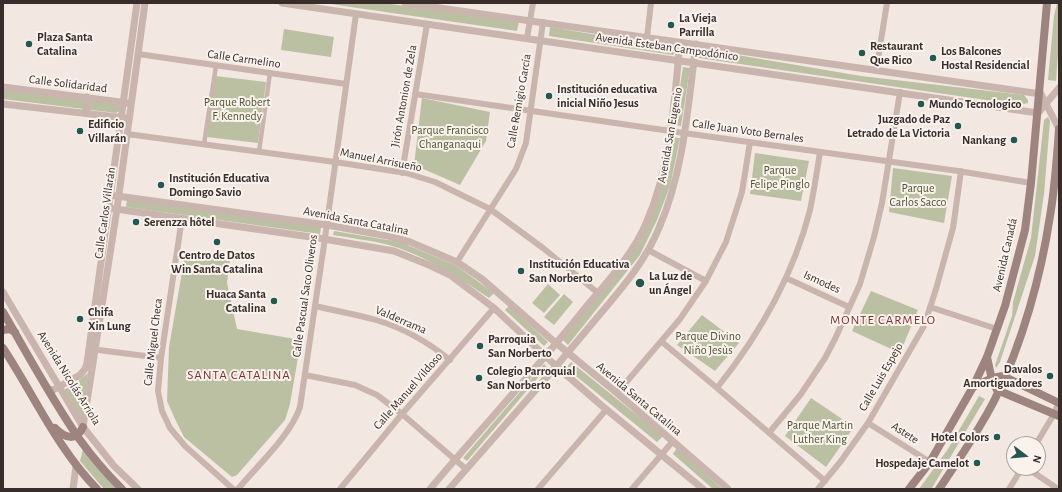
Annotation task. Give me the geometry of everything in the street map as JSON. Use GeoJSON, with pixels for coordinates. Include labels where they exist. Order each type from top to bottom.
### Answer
{"type":"FeatureCollection","features":[{"type":"Feature","properties":{"kind":"main road","name":"Avenida Canadá"},"geometry":{"type":"LineString","coordinates":[[909,489],[930,462],[973,387],[998,329],[1025,230],[1031,183],[1047,3]]}},
{"type":"Feature","properties":{"kind":"main road"},"geometry":{"type":"LineString","coordinates":[[939,489],[988,411],[1004,377],[1024,326],[1045,248],[1057,182],[1059,129]]}},
{"type":"Feature","properties":{"kind":"main road","name":"Avenida Nicolás Arriola"},"geometry":{"type":"LineString","coordinates":[[3,312],[77,436],[122,489]]}},
{"type":"Feature","properties":{"kind":"main road"},"geometry":{"type":"LineString","coordinates":[[3,330],[9,329],[15,332]]}},
{"type":"Feature","properties":{"kind":"main road"},"geometry":{"type":"LineString","coordinates":[[4,350],[76,466],[97,489]]}},
{"type":"Feature","properties":{"kind":"main road"},"geometry":{"type":"LineString","coordinates":[[987,357],[992,378],[998,390],[1056,415]]}},
{"type":"Feature","properties":{"kind":"main road"},"geometry":{"type":"LineString","coordinates":[[973,387],[997,376],[1004,377],[1059,403]]}},
{"type":"Feature","properties":{"kind":"main road"},"geometry":{"type":"LineString","coordinates":[[47,421],[64,435],[70,437],[77,436],[83,426]]}},
{"type":"Feature","properties":{"kind":"street","name":"Calle Carlos Villarán"},"geometry":{"type":"LineString","coordinates":[[83,426],[110,194],[125,118],[137,3]]}},
{"type":"Feature","properties":{"kind":"street","name":"Calle Carlos Villarán"},"geometry":{"type":"LineString","coordinates":[[127,102],[138,54],[145,3]]}},
{"type":"Feature","properties":{"kind":"street","name":"Avenida Esteban Campodónico"},"geometry":{"type":"LineString","coordinates":[[282,3],[1037,112]]}},
{"type":"Feature","properties":{"kind":"street","name":"Avenida Esteban Campodónico"},"geometry":{"type":"LineString","coordinates":[[405,3],[1039,94]]}},
{"type":"Feature","properties":{"kind":"street"},"geometry":{"type":"LineString","coordinates":[[527,38],[533,3]]}},
{"type":"Feature","properties":{"kind":"street"},"geometry":{"type":"LineString","coordinates":[[647,37],[651,3]]}},
{"type":"Feature","properties":{"kind":"street"},"geometry":{"type":"LineString","coordinates":[[876,71],[887,3]]}},
{"type":"Feature","properties":{"kind":"street","name":"Calle Pascual Saco Oliveros"},"geometry":{"type":"LineString","coordinates":[[238,489],[292,426],[300,407],[306,375],[356,14]]}},
{"type":"Feature","properties":{"kind":"street","name":"Calle Remigio García"},"geometry":{"type":"LineString","coordinates":[[457,262],[516,169],[526,143],[543,22]]}},
{"type":"Feature","properties":{"kind":"street","name":"Jirón Antonion de Zela"},"geometry":{"type":"LineString","coordinates":[[402,173],[427,24]]}},
{"type":"Feature","properties":{"kind":"street","name":"Avenida San Eugenio"},"geometry":{"type":"LineString","coordinates":[[430,489],[557,344],[632,248],[647,222],[662,175],[670,131],[680,43]]}},
{"type":"Feature","properties":{"kind":"street","name":"Avenida San Eugenio"},"geometry":{"type":"LineString","coordinates":[[449,489],[568,353],[629,279],[648,250],[659,228],[670,199],[679,161],[696,44]]}},
{"type":"Feature","properties":{"kind":"street","name":"Calle Carmelino"},"geometry":{"type":"LineString","coordinates":[[138,54],[346,84]]}},
{"type":"Feature","properties":{"kind":"street"},"geometry":{"type":"LineString","coordinates":[[204,144],[216,66]]}},
{"type":"Feature","properties":{"kind":"street"},"geometry":{"type":"LineString","coordinates":[[259,152],[270,74]]}},
{"type":"Feature","properties":{"kind":"street","name":"Calle Solidaridad"},"geometry":{"type":"LineString","coordinates":[[3,87],[127,102]]}},
{"type":"Feature","properties":{"kind":"street"},"geometry":{"type":"LineString","coordinates":[[1037,112],[1040,112],[1059,88]]}},
{"type":"Feature","properties":{"kind":"street"},"geometry":{"type":"LineString","coordinates":[[769,433],[801,394],[825,358],[860,284],[882,203],[900,92]]}},
{"type":"Feature","properties":{"kind":"street","name":"Calle Juan Voto Bernales"},"geometry":{"type":"LineString","coordinates":[[416,94],[961,171],[1031,183]]}},
{"type":"Feature","properties":{"kind":"street"},"geometry":{"type":"LineString","coordinates":[[1039,94],[1042,95],[1045,104],[1059,129]]}},
{"type":"Feature","properties":{"kind":"street"},"geometry":{"type":"LineString","coordinates":[[85,113],[88,106],[87,97]]}},
{"type":"Feature","properties":{"kind":"street"},"geometry":{"type":"LineString","coordinates":[[3,104],[125,118]]}},
{"type":"Feature","properties":{"kind":"street","name":"Calle Carlos Villarán"},"geometry":{"type":"LineString","coordinates":[[48,389],[53,390],[82,372],[92,349],[119,196],[127,134],[125,118]]}},
{"type":"Feature","properties":{"kind":"street","name":"Manuel Arrisueño"},"geometry":{"type":"LineString","coordinates":[[127,134],[335,162],[402,173],[435,182],[490,209],[543,248],[598,293]]}},
{"type":"Feature","properties":{"kind":"street"},"geometry":{"type":"LineString","coordinates":[[617,393],[662,342],[706,281],[726,242],[738,206],[742,192],[750,142]]}},
{"type":"Feature","properties":{"kind":"street"},"geometry":{"type":"LineString","coordinates":[[717,388],[756,336],[772,308],[786,278],[800,244],[810,209],[820,152]]}},
{"type":"Feature","properties":{"kind":"street","name":"Calle Luis Espejo"},"geometry":{"type":"LineString","coordinates":[[818,489],[841,461],[868,423],[924,326],[952,228],[961,171]]}},
{"type":"Feature","properties":{"kind":"street","name":"Avenida Santa Catalina"},"geometry":{"type":"LineString","coordinates":[[110,194],[326,225],[388,236],[410,242],[457,262],[482,279],[557,344],[617,393],[726,488]]}},
{"type":"Feature","properties":{"kind":"street","name":"Avenida Santa Catalina"},"geometry":{"type":"LineString","coordinates":[[109,208],[325,239],[394,251],[429,265],[450,275],[494,308],[546,357],[606,410],[702,489]]}},
{"type":"Feature","properties":{"kind":"street","name":"Calle Miguel Checa"},"geometry":{"type":"LineString","coordinates":[[182,218],[161,358],[158,391],[162,411],[170,428],[185,446],[233,489]]}},
{"type":"Feature","properties":{"kind":"street"},"geometry":{"type":"LineString","coordinates":[[648,250],[706,281]]}},
{"type":"Feature","properties":{"kind":"street","name":"Ismodes"},"geometry":{"type":"LineString","coordinates":[[786,278],[849,307]]}},
{"type":"Feature","properties":{"kind":"street","name":"Avenida Nicolás Arriola"},"geometry":{"type":"LineString","coordinates":[[3,292],[58,387],[83,426],[114,466],[138,489]]}},
{"type":"Feature","properties":{"kind":"street","name":"Valderrama"},"geometry":{"type":"LineString","coordinates":[[315,306],[376,320],[398,328],[435,347],[450,360]]}},
{"type":"Feature","properties":{"kind":"street"},"geometry":{"type":"LineString","coordinates":[[930,307],[998,329]]}},
{"type":"Feature","properties":{"kind":"street","name":"Calle Manuel Vildoso"},"geometry":{"type":"LineString","coordinates":[[340,489],[402,414],[494,308]]}},
{"type":"Feature","properties":{"kind":"street"},"geometry":{"type":"LineString","coordinates":[[662,342],[825,482]]}},
{"type":"Feature","properties":{"kind":"street"},"geometry":{"type":"LineString","coordinates":[[92,349],[161,358]]}},
{"type":"Feature","properties":{"kind":"street"},"geometry":{"type":"LineString","coordinates":[[306,375],[356,385],[377,395],[402,414],[466,469]]}},
{"type":"Feature","properties":{"kind":"street"},"geometry":{"type":"LineString","coordinates":[[1042,436],[1056,415],[1059,403]]}},
{"type":"Feature","properties":{"kind":"street"},"geometry":{"type":"LineString","coordinates":[[538,489],[606,410]]}},
{"type":"Feature","properties":{"kind":"street","name":"Astete"},"geometry":{"type":"LineString","coordinates":[[868,423],[930,462]]}},
{"type":"Feature","properties":{"kind":"street"},"geometry":{"type":"LineString","coordinates":[[632,489],[673,442]]}},
{"type":"Feature","properties":{"kind":"street"},"geometry":{"type":"LineString","coordinates":[[73,489],[76,466]]}},
{"type":"Feature","properties":{"kind":"street"},"geometry":{"type":"LineString","coordinates":[[1009,489],[1017,476]]}},
{"type":"Feature","properties":{"kind":"street"},"geometry":{"type":"LineString","coordinates":[[1040,476],[1058,489]]}},
{"type":"Feature","properties":{"kind":"green space"},"geometry":{"type":"Polygon","coordinates":[[[323,3],[384,3],[519,22],[517,31],[323,3]]]}},
{"type":"Feature","properties":{"kind":"green space"},"geometry":{"type":"Polygon","coordinates":[[[1057,3],[1059,3],[1059,40],[1056,81],[1048,80],[1054,16],[1057,3]]]}},
{"type":"Feature","properties":{"kind":"green space"},"geometry":{"type":"Polygon","coordinates":[[[550,27],[675,48],[676,51],[673,55],[549,36],[550,27]]]}},
{"type":"Feature","properties":{"kind":"green space"},"geometry":{"type":"Polygon","coordinates":[[[284,29],[334,37],[331,57],[281,50],[284,29]]]}},
{"type":"Feature","properties":{"kind":"green space"},"geometry":{"type":"Polygon","coordinates":[[[702,49],[861,76],[1024,95],[1028,100],[1028,103],[1020,105],[699,58],[699,52],[702,49]]]}},
{"type":"Feature","properties":{"kind":"green space"},"geometry":{"type":"Polygon","coordinates":[[[683,67],[690,68],[681,126],[674,125],[683,67]]]}},
{"type":"Feature","properties":{"kind":"green space","name":"Parque Robert F. Kennedy"},"geometry":{"type":"Polygon","coordinates":[[[215,76],[266,82],[258,143],[207,137],[215,76]]]}},
{"type":"Feature","properties":{"kind":"green space"},"geometry":{"type":"Polygon","coordinates":[[[5,90],[116,104],[120,106],[119,111],[116,113],[3,99],[3,91],[5,90]]]}},
{"type":"Feature","properties":{"kind":"green space","name":"Parque Francisco Changanaqui"},"geometry":{"type":"Polygon","coordinates":[[[422,98],[490,112],[486,141],[460,185],[414,165],[422,98]]]}},
{"type":"Feature","properties":{"kind":"green space"},"geometry":{"type":"Polygon","coordinates":[[[1048,117],[1050,121],[1044,194],[1035,256],[1000,362],[996,368],[995,365],[1012,316],[1013,302],[1031,238],[1044,120],[1048,117]]]}},
{"type":"Feature","properties":{"kind":"green space"},"geometry":{"type":"Polygon","coordinates":[[[672,137],[680,138],[670,186],[657,220],[640,255],[568,345],[563,340],[639,244],[661,192],[672,137]]]}},
{"type":"Feature","properties":{"kind":"green space","name":"Parque Felipe Pinglo"},"geometry":{"type":"Polygon","coordinates":[[[755,153],[809,161],[801,201],[750,194],[755,153]]]}},
{"type":"Feature","properties":{"kind":"green space","name":"Parque Carlos Sacco"},"geometry":{"type":"Polygon","coordinates":[[[893,168],[952,176],[944,223],[889,212],[893,168]]]}},
{"type":"Feature","properties":{"kind":"green space"},"geometry":{"type":"Polygon","coordinates":[[[127,199],[321,227],[320,234],[126,207],[127,199]]]}},
{"type":"Feature","properties":{"kind":"green space"},"geometry":{"type":"Polygon","coordinates":[[[334,231],[400,242],[455,265],[494,293],[489,298],[440,267],[399,248],[385,244],[333,235],[334,231]]]}},
{"type":"Feature","properties":{"kind":"green space"},"geometry":{"type":"Polygon","coordinates":[[[185,255],[230,260],[227,283],[237,329],[301,340],[290,404],[285,420],[237,475],[232,477],[184,437],[167,401],[169,347],[185,255]]]}},
{"type":"Feature","properties":{"kind":"green space"},"geometry":{"type":"Polygon","coordinates":[[[548,284],[560,295],[544,313],[532,303],[548,284]]]}},
{"type":"Feature","properties":{"kind":"green space"},"geometry":{"type":"Polygon","coordinates":[[[871,291],[918,310],[900,353],[852,331],[871,291]]]}},
{"type":"Feature","properties":{"kind":"green space"},"geometry":{"type":"Polygon","coordinates":[[[564,294],[573,302],[554,325],[544,317],[564,294]]]}},
{"type":"Feature","properties":{"kind":"green space"},"geometry":{"type":"Polygon","coordinates":[[[509,306],[548,342],[544,346],[505,310],[509,306]]]}},
{"type":"Feature","properties":{"kind":"green space","name":"Parque Divino Niño Jesùs"},"geometry":{"type":"Polygon","coordinates":[[[702,315],[739,343],[715,371],[677,345],[702,315]]]}},
{"type":"Feature","properties":{"kind":"green space"},"geometry":{"type":"Polygon","coordinates":[[[571,362],[663,436],[657,442],[566,368],[571,362]]]}},
{"type":"Feature","properties":{"kind":"green space"},"geometry":{"type":"Polygon","coordinates":[[[544,364],[547,367],[467,461],[463,458],[544,364]]]}},
{"type":"Feature","properties":{"kind":"green space"},"geometry":{"type":"Polygon","coordinates":[[[88,373],[82,419],[63,390],[70,387],[88,373]]]}},
{"type":"Feature","properties":{"kind":"green space"},"geometry":{"type":"Polygon","coordinates":[[[979,396],[985,399],[932,488],[919,489],[948,449],[979,396]]]}},
{"type":"Feature","properties":{"kind":"green space","name":"Parque Martin Luther King"},"geometry":{"type":"Polygon","coordinates":[[[811,398],[854,427],[826,467],[785,436],[811,398]]]}},
{"type":"Feature","properties":{"kind":"green space"},"geometry":{"type":"Polygon","coordinates":[[[677,448],[721,488],[713,489],[673,454],[677,448]]]}},
{"type":"Feature","properties":{"kind":"green space"},"geometry":{"type":"Polygon","coordinates":[[[83,449],[118,489],[104,489],[80,461],[83,449]]]}},
{"type":"Feature","properties":{"kind":"place","name":"La Vieja Parrilla"},"geometry":{"type":"Point","coordinates":[671,25]}},
{"type":"Feature","properties":{"kind":"place","name":"Plaza Santa Catalina"},"geometry":{"type":"Point","coordinates":[29,44]}},
{"type":"Feature","properties":{"kind":"place","name":"Restaurant Que Rico"},"geometry":{"type":"Point","coordinates":[862,53]}},
{"type":"Feature","properties":{"kind":"place","name":"Los Balcones Hostal Residencial"},"geometry":{"type":"Point","coordinates":[933,58]}},
{"type":"Feature","properties":{"kind":"place","name":"Institución educativa inicial Niño Jesus"},"geometry":{"type":"Point","coordinates":[549,96]}},
{"type":"Feature","properties":{"kind":"place","name":"Mundo Tecnologico"},"geometry":{"type":"Point","coordinates":[921,104]}},
{"type":"Feature","properties":{"kind":"place","name":"Juzgado de Paz Letrado de La Victoria"},"geometry":{"type":"Point","coordinates":[958,126]}},
{"type":"Feature","properties":{"kind":"place","name":"Edificio Villarán"},"geometry":{"type":"Point","coordinates":[80,131]}},
{"type":"Feature","properties":{"kind":"place","name":"Nankang"},"geometry":{"type":"Point","coordinates":[1014,140]}},
{"type":"Feature","properties":{"kind":"place","name":"Institución Educativa Domingo Savio"},"geometry":{"type":"Point","coordinates":[161,185]}},
{"type":"Feature","properties":{"kind":"place","name":"Serenzza hôtel"},"geometry":{"type":"Point","coordinates":[136,222]}},
{"type":"Feature","properties":{"kind":"place","name":"Centro de Datos Win Santa Catalina"},"geometry":{"type":"Point","coordinates":[217,242]}},
{"type":"Feature","properties":{"kind":"place","name":"Institución Educativa San Norberto"},"geometry":{"type":"Point","coordinates":[521,271]}},
{"type":"Feature","properties":{"kind":"place","name":"La Luz de un Ángel"},"geometry":{"type":"Point","coordinates":[640,283]}},
{"type":"Feature","properties":{"kind":"place","name":"Huaca Santa Catalina"},"geometry":{"type":"Point","coordinates":[274,301]}},
{"type":"Feature","properties":{"kind":"place","name":"Chifa Xin Lung"},"geometry":{"type":"Point","coordinates":[80,319]}},
{"type":"Feature","properties":{"kind":"place","name":"Parroquia San Norberto"},"geometry":{"type":"Point","coordinates":[480,346]}},
{"type":"Feature","properties":{"kind":"place","name":"Davalos Amortiguadores"},"geometry":{"type":"Point","coordinates":[1050,376]}},
{"type":"Feature","properties":{"kind":"place","name":"Colegio Parroquial San Norberto"},"geometry":{"type":"Point","coordinates":[479,378]}},
{"type":"Feature","properties":{"kind":"place","name":"Hotel Colors"},"geometry":{"type":"Point","coordinates":[997,437]}},
{"type":"Feature","properties":{"kind":"place","name":"Hospedaje Camelot"},"geometry":{"type":"Point","coordinates":[977,463]}},
{"type":"Feature","properties":{"kind":"district","name":"MONTE CARMELO"},"geometry":{"type":"Point","coordinates":[883,320]}},
{"type":"Feature","properties":{"kind":"district","name":"SANTA CATALINA"},"geometry":{"type":"Point","coordinates":[239,375]}}]}
